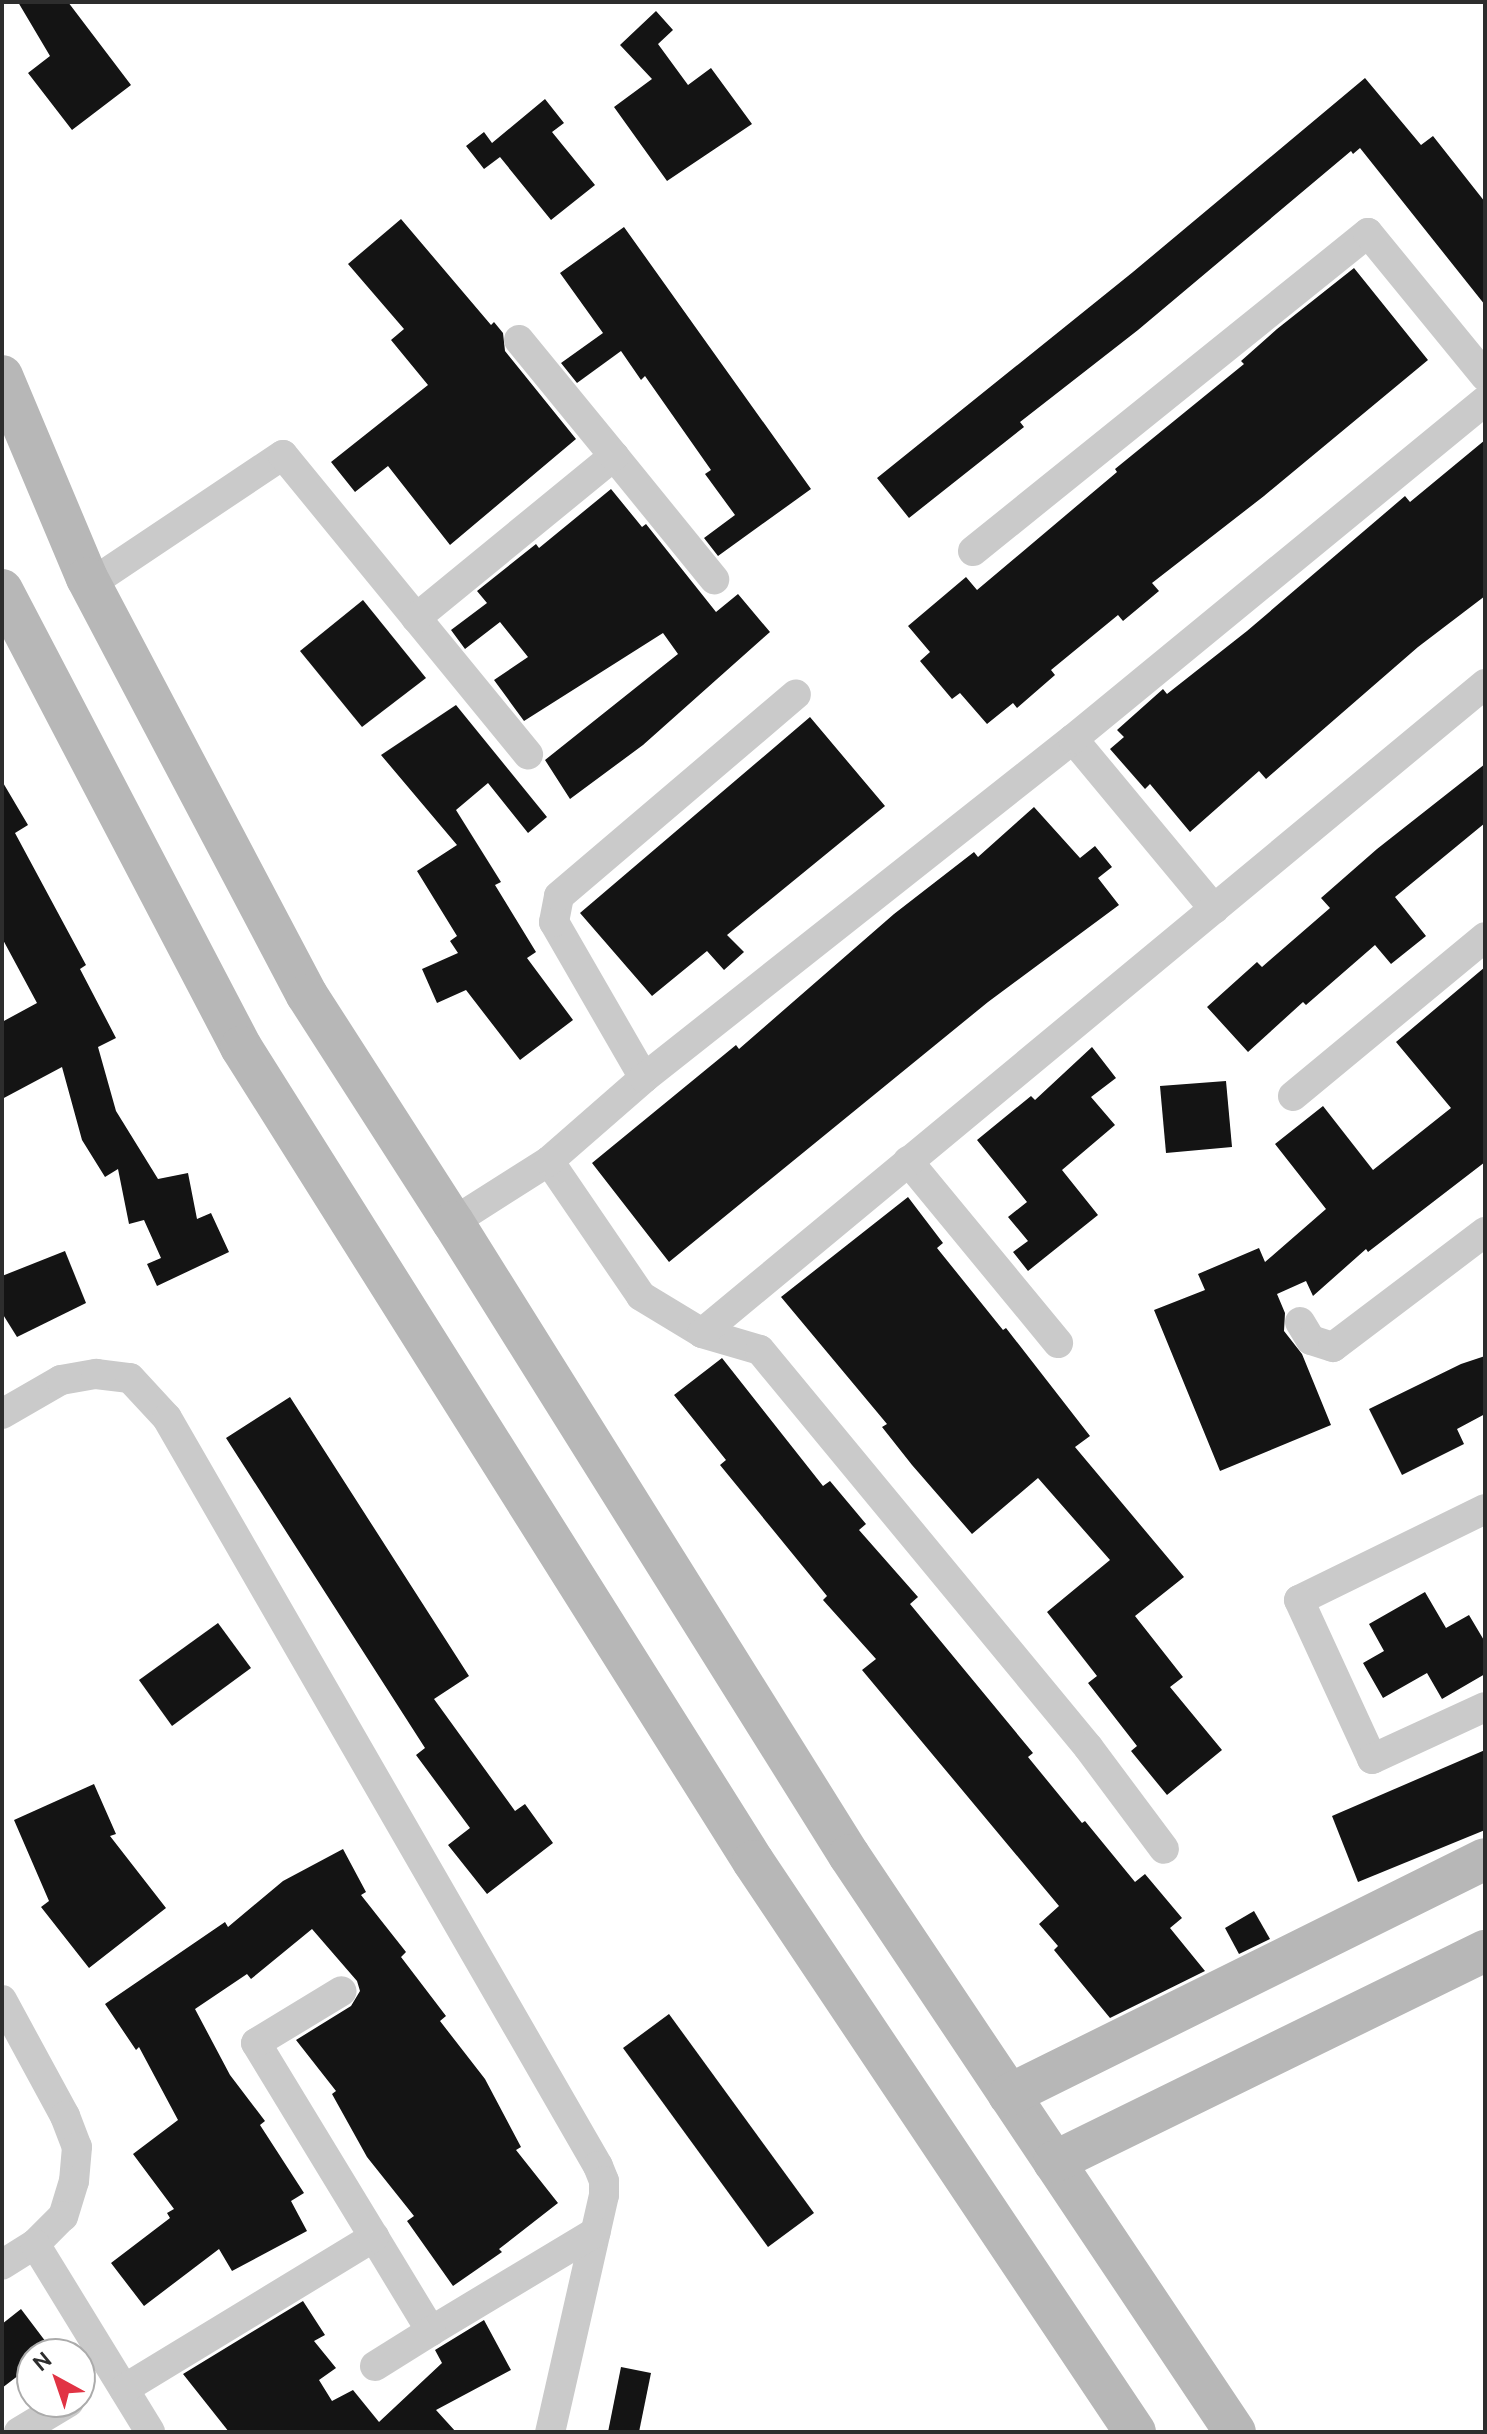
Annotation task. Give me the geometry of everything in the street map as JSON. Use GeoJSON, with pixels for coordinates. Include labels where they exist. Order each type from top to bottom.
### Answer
{"type":"FeatureCollection","features":[{"type":"Feature","properties":{"kind":"street"},"geometry":{"type":"LineString","coordinates":[[973,551],[1368,233],[1485,376]]}},
{"type":"Feature","properties":{"kind":"street"},"geometry":{"type":"LineString","coordinates":[[519,340],[714,579]]}},
{"type":"Feature","properties":{"kind":"street"},"geometry":{"type":"LineString","coordinates":[[2,376],[90,584],[307,995],[453,1222],[849,1855],[1235,2432]]}},
{"type":"Feature","properties":{"kind":"street"},"geometry":{"type":"LineString","coordinates":[[453,1222],[549,1161],[644,1078],[1073,739],[1485,401]]}},
{"type":"Feature","properties":{"kind":"street"},"geometry":{"type":"LineString","coordinates":[[90,584],[283,455],[528,754]]}},
{"type":"Feature","properties":{"kind":"street"},"geometry":{"type":"LineString","coordinates":[[416,618],[614,456]]}},
{"type":"Feature","properties":{"kind":"street"},"geometry":{"type":"LineString","coordinates":[[2,590],[241,1047],[753,1861],[1135,2432]]}},
{"type":"Feature","properties":{"kind":"street"},"geometry":{"type":"LineString","coordinates":[[702,1333],[1485,684]]}},
{"type":"Feature","properties":{"kind":"street"},"geometry":{"type":"LineString","coordinates":[[644,1078],[554,922],[559,896],[796,694]]}},
{"type":"Feature","properties":{"kind":"street"},"geometry":{"type":"LineString","coordinates":[[1073,739],[1214,909]]}},
{"type":"Feature","properties":{"kind":"street"},"geometry":{"type":"LineString","coordinates":[[1293,1096],[1485,937]]}},
{"type":"Feature","properties":{"kind":"street"},"geometry":{"type":"LineString","coordinates":[[549,1161],[641,1296],[702,1333],[760,1350],[1088,1747],[1164,1849]]}},
{"type":"Feature","properties":{"kind":"street"},"geometry":{"type":"LineString","coordinates":[[908,1161],[1058,1343]]}},
{"type":"Feature","properties":{"kind":"street"},"geometry":{"type":"LineString","coordinates":[[1300,1322],[1311,1340],[1333,1347],[1485,1232]]}},
{"type":"Feature","properties":{"kind":"street"},"geometry":{"type":"LineString","coordinates":[[2,1414],[61,1380],[96,1374],[130,1378],[167,1418],[598,2166],[604,2181],[604,2195],[550,2432]]}},
{"type":"Feature","properties":{"kind":"street"},"geometry":{"type":"LineString","coordinates":[[1485,1509],[1299,1600],[1372,1759],[1485,1707]]}},
{"type":"Feature","properties":{"kind":"street"},"geometry":{"type":"LineString","coordinates":[[1009,2095],[1485,1859]]}},
{"type":"Feature","properties":{"kind":"street"},"geometry":{"type":"LineString","coordinates":[[1054,2162],[1485,1951]]}},
{"type":"Feature","properties":{"kind":"street"},"geometry":{"type":"LineString","coordinates":[[342,1991],[256,2043],[431,2331]]}},
{"type":"Feature","properties":{"kind":"street"},"geometry":{"type":"LineString","coordinates":[[2,2000],[65,2116],[77,2147],[74,2181],[63,2216],[35,2244],[2,2265]]}},
{"type":"Feature","properties":{"kind":"street"},"geometry":{"type":"LineString","coordinates":[[375,2366],[596,2232]]}},
{"type":"Feature","properties":{"kind":"street"},"geometry":{"type":"LineString","coordinates":[[124,2389],[374,2237]]}},
{"type":"Feature","properties":{"kind":"street"},"geometry":{"type":"LineString","coordinates":[[35,2244],[150,2432]]}},
{"type":"Feature","properties":{"kind":"street"},"geometry":{"type":"LineString","coordinates":[[19,2432],[42,2418]]}},
{"type":"Feature","properties":{"kind":"building"},"geometry":{"type":"Polygon","coordinates":[[[18,2],[68,2],[131,85],[72,130],[28,73],[50,56],[18,2]]]}},
{"type":"Feature","properties":{"kind":"building"},"geometry":{"type":"Polygon","coordinates":[[[656,11],[673,30],[658,44],[688,85],[711,68],[752,124],[667,181],[614,107],[652,79],[620,45],[656,11]]]}},
{"type":"Feature","properties":{"kind":"building"},"geometry":{"type":"Polygon","coordinates":[[[1365,78],[1421,145],[1433,136],[1485,202],[1485,305],[1360,148],[1353,154],[1351,151],[1138,330],[1020,422],[1024,427],[909,518],[877,478],[1133,272],[1365,78]]]}},
{"type":"Feature","properties":{"kind":"building"},"geometry":{"type":"Polygon","coordinates":[[[545,99],[564,123],[552,132],[595,185],[551,220],[500,157],[484,169],[466,146],[484,132],[492,143],[545,99]]]}},
{"type":"Feature","properties":{"kind":"building"},"geometry":{"type":"Polygon","coordinates":[[[401,219],[491,325],[494,322],[503,333],[505,351],[576,439],[450,545],[388,466],[355,492],[331,462],[428,385],[391,340],[404,329],[348,264],[401,219]]]}},
{"type":"Feature","properties":{"kind":"building"},"geometry":{"type":"Polygon","coordinates":[[[624,227],[811,489],[718,556],[704,538],[735,515],[705,474],[711,470],[645,376],[641,380],[621,351],[577,383],[561,363],[603,333],[560,273],[624,227]]]}},
{"type":"Feature","properties":{"kind":"building"},"geometry":{"type":"Polygon","coordinates":[[[1354,268],[1428,360],[1264,496],[1152,583],[1159,591],[1123,621],[1118,615],[1051,670],[1055,675],[1017,708],[1013,703],[987,724],[960,693],[952,699],[920,661],[930,652],[908,626],[966,577],[977,590],[1117,472],[1115,469],[1244,364],[1241,361],[1277,329],[1354,268]]]}},
{"type":"Feature","properties":{"kind":"building"},"geometry":{"type":"Polygon","coordinates":[[[1485,440],[1485,596],[1418,647],[1266,779],[1259,771],[1190,832],[1150,784],[1145,789],[1110,749],[1124,737],[1117,730],[1163,689],[1167,694],[1247,631],[1405,496],[1410,502],[1485,440]]]}},
{"type":"Feature","properties":{"kind":"building"},"geometry":{"type":"Polygon","coordinates":[[[611,489],[642,527],[646,524],[716,612],[738,594],[770,632],[643,745],[570,799],[545,760],[678,654],[663,633],[524,721],[494,680],[528,657],[500,622],[465,649],[451,630],[487,603],[477,591],[536,544],[539,548],[611,489]]]}},
{"type":"Feature","properties":{"kind":"building"},"geometry":{"type":"Polygon","coordinates":[[[363,600],[426,678],[362,727],[300,651],[363,600]]]}},
{"type":"Feature","properties":{"kind":"building"},"geometry":{"type":"Polygon","coordinates":[[[456,705],[547,817],[528,833],[488,783],[456,810],[501,882],[495,885],[536,952],[527,958],[573,1020],[520,1060],[466,990],[437,1003],[422,969],[458,953],[450,941],[457,936],[417,871],[457,845],[381,755],[456,705]]]}},
{"type":"Feature","properties":{"kind":"building"},"geometry":{"type":"Polygon","coordinates":[[[810,717],[885,806],[727,935],[744,952],[724,970],[707,951],[652,996],[580,913],[810,717]]]}},
{"type":"Feature","properties":{"kind":"building"},"geometry":{"type":"Polygon","coordinates":[[[1485,764],[1485,823],[1395,897],[1426,936],[1391,964],[1375,945],[1306,1005],[1303,1002],[1248,1052],[1207,1007],[1257,962],[1262,967],[1330,908],[1321,898],[1377,849],[1485,764]]]}},
{"type":"Feature","properties":{"kind":"building"},"geometry":{"type":"Polygon","coordinates":[[[2,781],[28,825],[15,833],[86,965],[80,969],[116,1038],[98,1047],[116,1111],[158,1179],[188,1173],[197,1219],[211,1213],[229,1252],[157,1286],[147,1264],[161,1258],[144,1220],[129,1224],[118,1169],[105,1177],[82,1140],[62,1067],[2,1099],[2,1022],[37,1003],[2,938],[2,781]]]}},
{"type":"Feature","properties":{"kind":"building"},"geometry":{"type":"Polygon","coordinates":[[[1034,807],[1080,858],[1095,846],[1112,867],[1098,878],[1119,905],[988,1002],[669,1262],[592,1163],[736,1045],[739,1049],[894,914],[974,852],[978,857],[1034,807]]]}},
{"type":"Feature","properties":{"kind":"building"},"geometry":{"type":"Polygon","coordinates":[[[1485,967],[1485,1162],[1368,1252],[1366,1249],[1313,1296],[1306,1281],[1277,1294],[1285,1313],[1284,1331],[1302,1354],[1331,1425],[1220,1471],[1154,1310],[1205,1290],[1198,1274],[1259,1248],[1265,1262],[1326,1209],[1275,1144],[1323,1106],[1373,1170],[1451,1108],[1396,1042],[1485,967]]]}},
{"type":"Feature","properties":{"kind":"building"},"geometry":{"type":"Polygon","coordinates":[[[1092,1047],[1116,1078],[1091,1097],[1115,1125],[1062,1170],[1098,1215],[1028,1271],[1013,1252],[1028,1241],[1008,1217],[1027,1202],[977,1140],[1031,1096],[1035,1100],[1092,1047]]]}},
{"type":"Feature","properties":{"kind":"building"},"geometry":{"type":"Polygon","coordinates":[[[1226,1081],[1232,1147],[1166,1153],[1160,1086],[1226,1081]]]}},
{"type":"Feature","properties":{"kind":"building"},"geometry":{"type":"Polygon","coordinates":[[[908,1197],[943,1243],[937,1248],[1003,1330],[1006,1328],[1090,1436],[1075,1447],[1184,1577],[1135,1616],[1183,1677],[1170,1687],[1222,1750],[1167,1795],[1131,1751],[1137,1746],[1088,1683],[1097,1676],[1047,1612],[1110,1560],[1038,1478],[972,1534],[912,1465],[882,1427],[887,1424],[781,1297],[908,1197]]]}},
{"type":"Feature","properties":{"kind":"building"},"geometry":{"type":"Polygon","coordinates":[[[65,1251],[86,1303],[17,1337],[2,1313],[2,1276],[65,1251]]]}},
{"type":"Feature","properties":{"kind":"building"},"geometry":{"type":"Polygon","coordinates":[[[1485,1356],[1485,1414],[1457,1429],[1464,1444],[1402,1475],[1369,1409],[1461,1364],[1485,1356]]]}},
{"type":"Feature","properties":{"kind":"building"},"geometry":{"type":"Polygon","coordinates":[[[722,1358],[823,1486],[830,1481],[866,1524],[859,1530],[918,1597],[910,1604],[1033,1753],[1028,1757],[1082,1823],[1085,1821],[1135,1882],[1145,1874],[1182,1918],[1170,1928],[1205,1971],[1110,2018],[1054,1950],[1058,1946],[1039,1924],[1059,1906],[862,1670],[876,1659],[823,1600],[827,1596],[720,1465],[726,1460],[674,1395],[722,1358]]]}},
{"type":"Feature","properties":{"kind":"building"},"geometry":{"type":"Polygon","coordinates":[[[290,1397],[469,1676],[434,1699],[515,1811],[525,1804],[553,1843],[487,1894],[448,1845],[470,1828],[416,1755],[425,1748],[226,1438],[290,1397]]]}},
{"type":"Feature","properties":{"kind":"building"},"geometry":{"type":"Polygon","coordinates":[[[1425,1592],[1446,1628],[1469,1615],[1485,1642],[1485,1674],[1442,1699],[1427,1673],[1383,1698],[1363,1663],[1384,1651],[1369,1624],[1425,1592]]]}},
{"type":"Feature","properties":{"kind":"building"},"geometry":{"type":"Polygon","coordinates":[[[218,1623],[251,1668],[172,1726],[139,1680],[218,1623]]]}},
{"type":"Feature","properties":{"kind":"building"},"geometry":{"type":"Polygon","coordinates":[[[1485,1750],[1485,1830],[1358,1882],[1332,1816],[1485,1750]]]}},
{"type":"Feature","properties":{"kind":"building"},"geometry":{"type":"Polygon","coordinates":[[[94,1784],[116,1834],[110,1836],[166,1908],[89,1968],[41,1907],[49,1901],[14,1820],[94,1784]]]}},
{"type":"Feature","properties":{"kind":"building"},"geometry":{"type":"Polygon","coordinates":[[[343,1849],[366,1892],[361,1895],[406,1952],[401,1957],[446,2016],[440,2021],[485,2079],[521,2147],[516,2150],[558,2203],[499,2249],[502,2252],[453,2286],[407,2221],[414,2216],[367,2157],[332,2094],[336,2091],[296,2040],[351,2006],[360,1991],[357,1981],[312,1929],[251,1979],[247,1974],[195,2009],[230,2075],[265,2121],[260,2125],[304,2193],[291,2201],[307,2231],[232,2271],[219,2249],[144,2306],[111,2263],[170,2218],[167,2213],[174,2209],[133,2154],[178,2120],[139,2047],[136,2050],[105,2004],[225,1922],[228,1927],[283,1881],[343,1849]]]}},
{"type":"Feature","properties":{"kind":"building"},"geometry":{"type":"Polygon","coordinates":[[[1254,1911],[1270,1939],[1239,1954],[1225,1928],[1254,1911]]]}},
{"type":"Feature","properties":{"kind":"building"},"geometry":{"type":"Polygon","coordinates":[[[669,2014],[814,2213],[768,2247],[623,2048],[669,2014]]]}},
{"type":"Feature","properties":{"kind":"building"},"geometry":{"type":"Polygon","coordinates":[[[303,2301],[325,2335],[314,2341],[336,2368],[319,2380],[332,2401],[353,2390],[379,2422],[442,2363],[435,2350],[484,2320],[511,2370],[436,2410],[456,2432],[229,2432],[183,2374],[303,2301]]]}},
{"type":"Feature","properties":{"kind":"building"},"geometry":{"type":"Polygon","coordinates":[[[21,2309],[43,2338],[16,2338],[16,2377],[2,2388],[2,2324],[21,2309]]]}},
{"type":"Feature","properties":{"kind":"building"},"geometry":{"type":"Polygon","coordinates":[[[621,2367],[651,2373],[639,2432],[608,2432],[621,2367]]]}}]}
